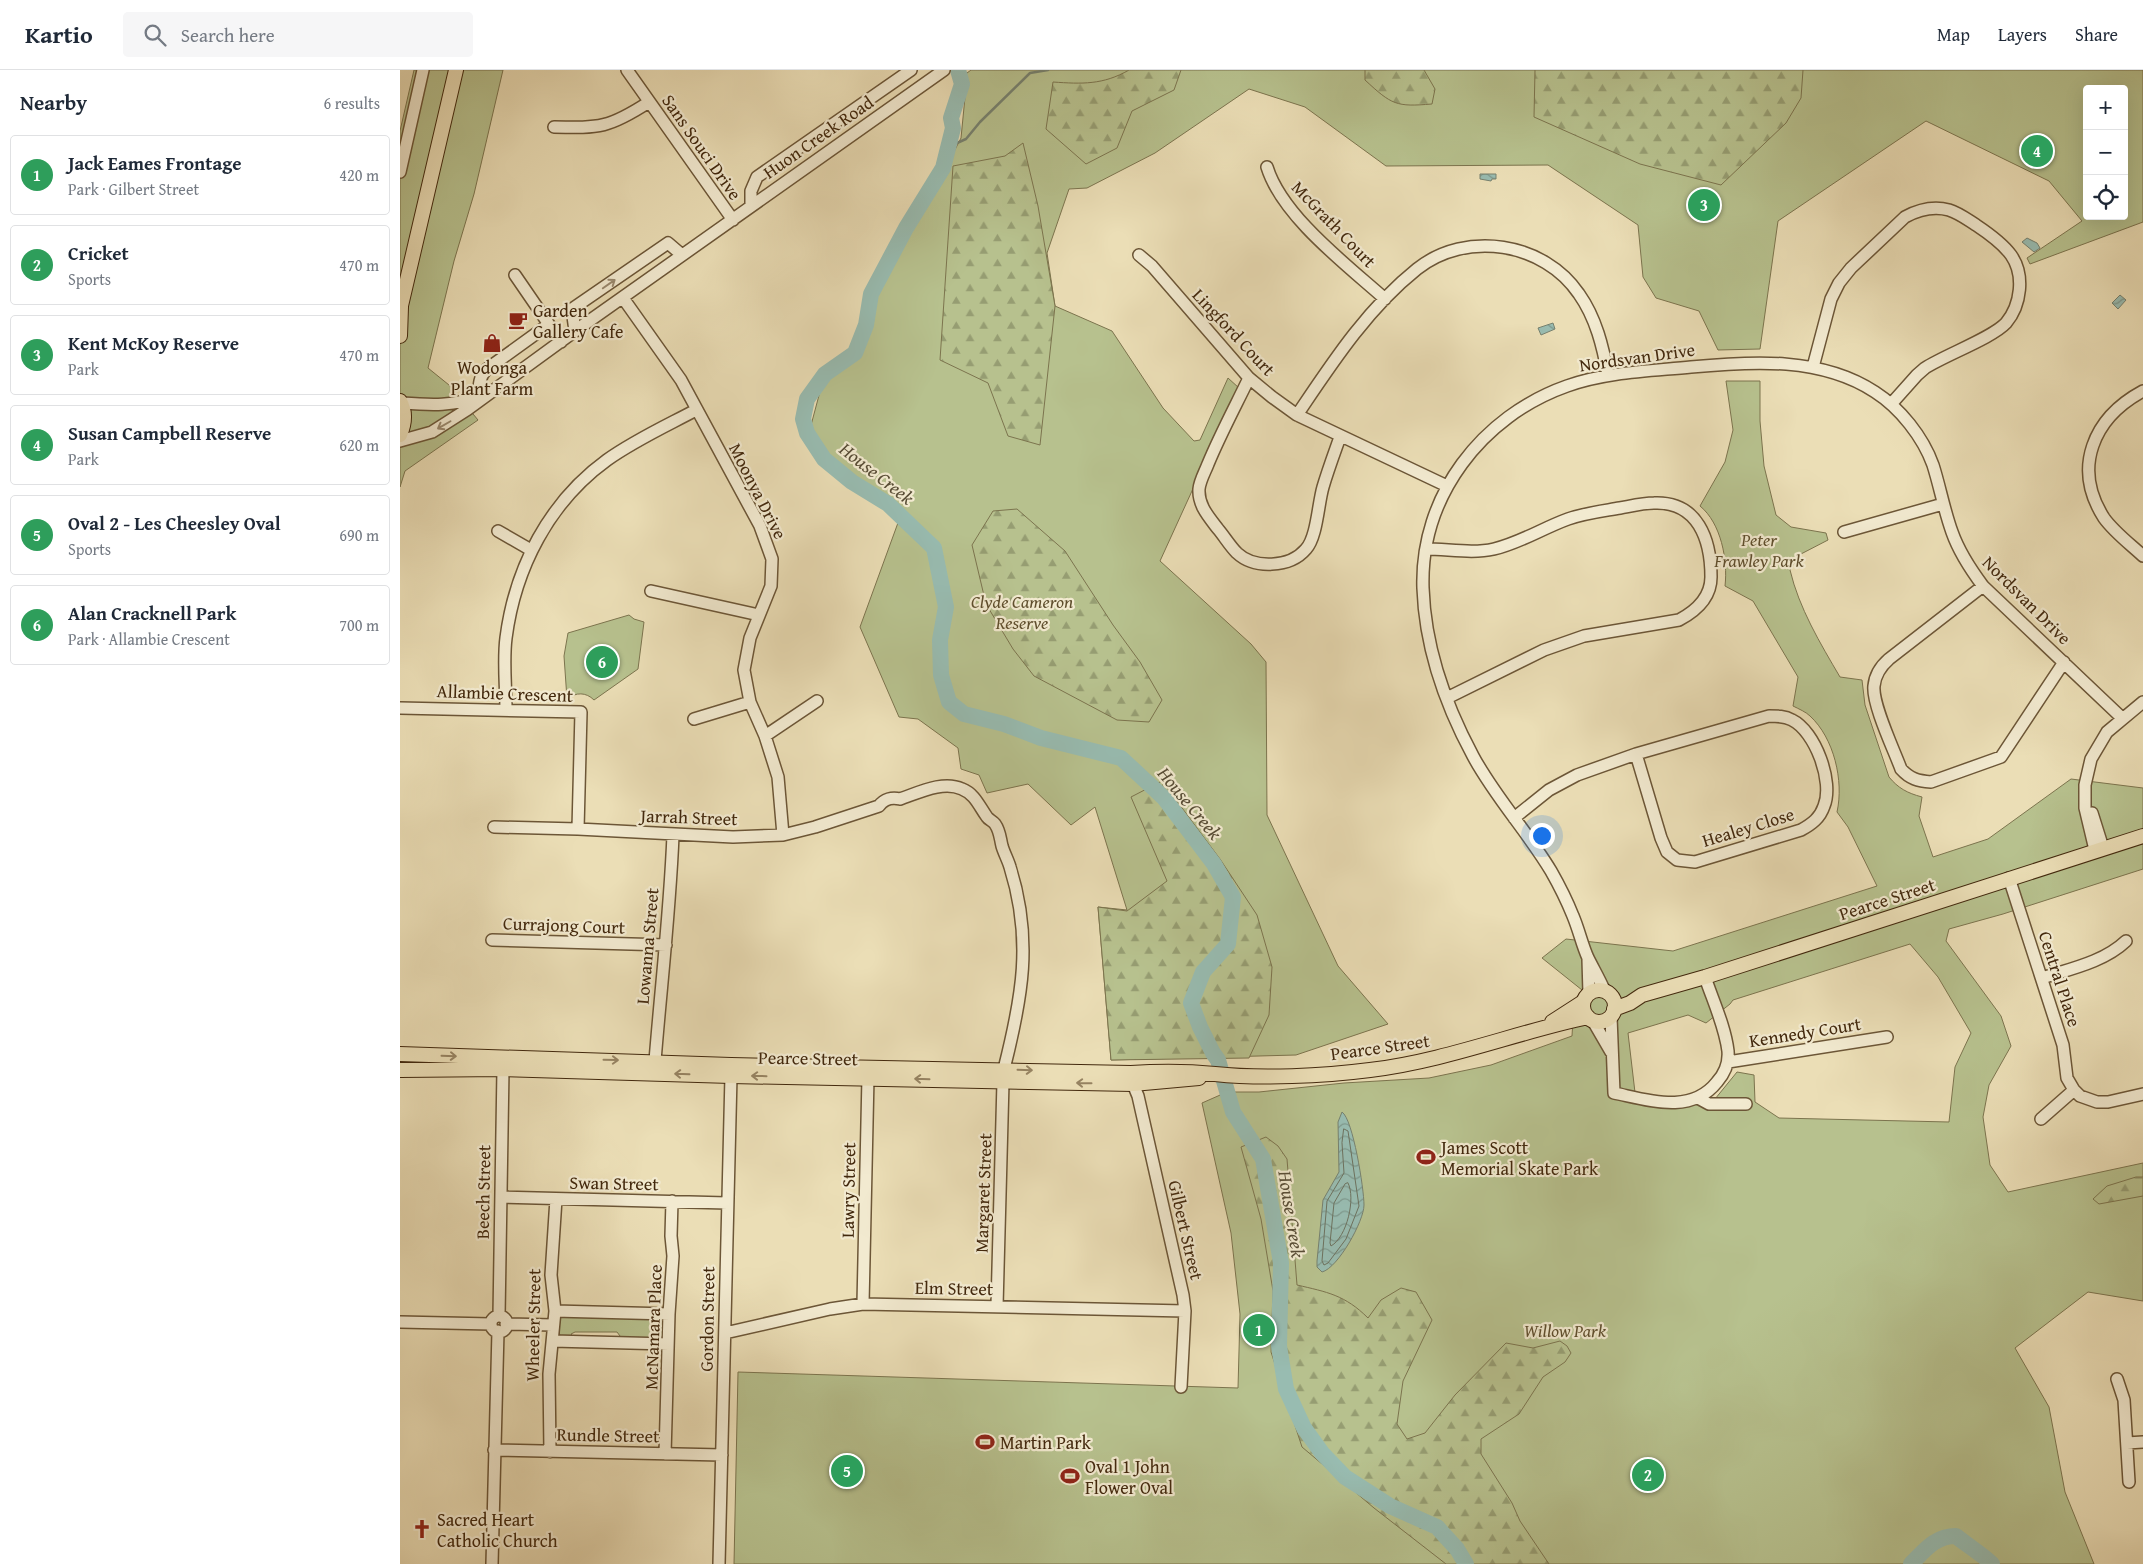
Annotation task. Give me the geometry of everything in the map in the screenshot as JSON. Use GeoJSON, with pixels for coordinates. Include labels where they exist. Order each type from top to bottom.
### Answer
{"type":"FeatureCollection","features":[{"type":"Feature","properties":{"kind":"main road"},"geometry":{"type":"LineString","coordinates":[[400,336],[401,303],[456,70]]}},
{"type":"Feature","properties":{"kind":"main road"},"geometry":{"type":"LineString","coordinates":[[400,434],[404,424],[405,413],[401,402]]}},
{"type":"Feature","properties":{"kind":"main road","name":"Pearce Street"},"geometry":{"type":"LineString","coordinates":[[1613,1013],[1642,995],[1706,977],[2143,836]]}},
{"type":"Feature","properties":{"kind":"main road"},"geometry":{"type":"LineString","coordinates":[[1596,991],[1607,993],[1613,999],[1613,1013],[1603,1022],[1590,1019],[1584,1011],[1586,998],[1596,991]]}},
{"type":"Feature","properties":{"kind":"main road","name":"Pearce Street"},"geometry":{"type":"LineString","coordinates":[[1607,993],[1642,995]]}},
{"type":"Feature","properties":{"kind":"main road","name":"Pearce Street"},"geometry":{"type":"LineString","coordinates":[[1545,1026],[1586,998]]}},
{"type":"Feature","properties":{"kind":"main road","name":"Pearce Street"},"geometry":{"type":"LineString","coordinates":[[731,1070],[1190,1080],[1214,1074],[1337,1073],[1399,1066],[1467,1050],[1545,1026],[1590,1019]]}},
{"type":"Feature","properties":{"kind":"main road","name":"Pearce Street"},"geometry":{"type":"LineString","coordinates":[[400,1054],[503,1063],[655,1067],[868,1077],[1004,1076]]}},
{"type":"Feature","properties":{"kind":"main road","name":"Pearce Street"},"geometry":{"type":"LineString","coordinates":[[400,1070],[503,1063]]}},
{"type":"Feature","properties":{"kind":"street"},"geometry":{"type":"LineString","coordinates":[[400,172],[423,70]]}},
{"type":"Feature","properties":{"kind":"street","name":"Huon Creek Road"},"geometry":{"type":"LineString","coordinates":[[751,206],[751,191],[757,177],[911,70]]}},
{"type":"Feature","properties":{"kind":"street","name":"Huon Creek Road"},"geometry":{"type":"LineString","coordinates":[[400,441],[432,432],[468,410],[498,386],[732,220],[927,74],[944,70]]}},
{"type":"Feature","properties":{"kind":"street","name":"Sans Souci Drive"},"geometry":{"type":"LineString","coordinates":[[630,71],[649,102],[732,220]]}},
{"type":"Feature","properties":{"kind":"street"},"geometry":{"type":"LineString","coordinates":[[554,128],[593,128],[609,124],[622,119],[649,102]]}},
{"type":"Feature","properties":{"kind":"street","name":"McGrath Court"},"geometry":{"type":"LineString","coordinates":[[1266,167],[1271,181],[1286,204],[1319,239],[1385,300]]}},
{"type":"Feature","properties":{"kind":"street"},"geometry":{"type":"LineString","coordinates":[[1813,367],[1831,298],[1851,268],[1905,217],[1915,212],[1937,208],[1958,213],[1983,230],[2010,254],[2018,274],[2020,287],[2018,300],[2011,316],[2001,327],[1925,368],[1892,404]]}},
{"type":"Feature","properties":{"kind":"street"},"geometry":{"type":"LineString","coordinates":[[575,331],[572,310],[668,243],[682,255]]}},
{"type":"Feature","properties":{"kind":"street"},"geometry":{"type":"LineString","coordinates":[[1297,415],[1341,350],[1385,300],[1417,269],[1431,260],[1472,246],[1491,246],[1534,254],[1550,264],[1578,292],[1590,312],[1598,332],[1608,376]]}},
{"type":"Feature","properties":{"kind":"street","name":"Lingford Court"},"geometry":{"type":"LineString","coordinates":[[1139,255],[1152,266],[1249,378],[1297,415],[1447,486]]}},
{"type":"Feature","properties":{"kind":"street"},"geometry":{"type":"LineString","coordinates":[[515,275],[561,342]]}},
{"type":"Feature","properties":{"kind":"street","name":"Moonya Drive"},"geometry":{"type":"LineString","coordinates":[[623,298],[681,380],[760,526],[772,559],[771,586],[746,653],[744,670],[750,702],[765,736],[778,777],[783,835]]}},
{"type":"Feature","properties":{"kind":"street"},"geometry":{"type":"LineString","coordinates":[[479,396],[479,383],[487,368],[548,324]]}},
{"type":"Feature","properties":{"kind":"street","name":"Nordsvan Drive"},"geometry":{"type":"LineString","coordinates":[[1607,993],[1599,975],[1588,958],[1572,914],[1550,870],[1473,756],[1438,675],[1428,630],[1423,587],[1426,549],[1437,510],[1447,486],[1470,452],[1486,433],[1511,413],[1539,397],[1569,385],[1608,376],[1747,363],[1813,367],[1835,372],[1855,381],[1892,404],[1926,449],[1933,466],[1952,534],[1967,565],[1984,586],[2122,718]]}},
{"type":"Feature","properties":{"kind":"street"},"geometry":{"type":"LineString","coordinates":[[1249,378],[1214,449],[1201,478],[1199,489],[1200,501],[1206,513],[1237,553],[1259,564],[1280,563],[1296,557],[1306,550],[1311,539],[1322,489],[1340,437]]}},
{"type":"Feature","properties":{"kind":"street","name":"Huon Creek Road"},"geometry":{"type":"LineString","coordinates":[[401,402],[439,405],[462,403],[498,386]]}},
{"type":"Feature","properties":{"kind":"street"},"geometry":{"type":"LineString","coordinates":[[2143,392],[2116,412],[2097,432],[2091,447],[2088,463],[2093,494],[2105,519],[2143,556]]}},
{"type":"Feature","properties":{"kind":"street"},"geometry":{"type":"LineString","coordinates":[[506,710],[506,639],[517,587],[531,550],[554,515],[584,479],[630,445],[696,410]]}},
{"type":"Feature","properties":{"kind":"street"},"geometry":{"type":"LineString","coordinates":[[1426,549],[1493,550],[1507,546],[1569,519],[1597,512],[1655,503],[1680,508],[1696,520],[1705,536],[1710,560],[1711,582],[1701,604],[1692,613],[1679,620],[1584,636],[1544,650],[1447,698]]}},
{"type":"Feature","properties":{"kind":"street"},"geometry":{"type":"LineString","coordinates":[[1844,532],[1944,504]]}},
{"type":"Feature","properties":{"kind":"street"},"geometry":{"type":"LineString","coordinates":[[498,531],[531,550]]}},
{"type":"Feature","properties":{"kind":"street"},"geometry":{"type":"LineString","coordinates":[[1984,586],[1889,659],[1879,670],[1874,688],[1877,703],[1901,769],[1906,775],[1919,782],[1930,782],[2000,757],[2064,662]]}},
{"type":"Feature","properties":{"kind":"street"},"geometry":{"type":"LineString","coordinates":[[651,591],[759,615]]}},
{"type":"Feature","properties":{"kind":"street"},"geometry":{"type":"LineString","coordinates":[[765,736],[817,701]]}},
{"type":"Feature","properties":{"kind":"street"},"geometry":{"type":"LineString","coordinates":[[694,719],[750,702]]}},
{"type":"Feature","properties":{"kind":"street"},"geometry":{"type":"LineString","coordinates":[[2099,849],[2085,816],[2085,792],[2088,769],[2095,749],[2107,732],[2143,702]]}},
{"type":"Feature","properties":{"kind":"street","name":"Allambie Crescent"},"geometry":{"type":"LineString","coordinates":[[400,708],[581,712],[578,829]]}},
{"type":"Feature","properties":{"kind":"street","name":"Healey Close"},"geometry":{"type":"LineString","coordinates":[[1514,818],[1550,790],[1577,775],[1636,754],[1761,718],[1780,716],[1793,720],[1810,737],[1817,749],[1827,782],[1824,806],[1816,821],[1801,830],[1695,862],[1677,860],[1667,852],[1661,838],[1636,754]]}},
{"type":"Feature","properties":{"kind":"street","name":"Jarrah Street"},"geometry":{"type":"LineString","coordinates":[[494,827],[578,829],[673,836],[734,838],[783,835],[815,827],[879,806],[882,801],[894,798],[900,799],[937,787],[956,787],[977,800],[988,818],[989,828],[1002,846],[1015,883],[1023,932],[1023,982],[1004,1076]]}},
{"type":"Feature","properties":{"kind":"street","name":"Lowanna Street"},"geometry":{"type":"LineString","coordinates":[[655,1067],[673,836]]}},
{"type":"Feature","properties":{"kind":"street","name":"Central Place"},"geometry":{"type":"LineString","coordinates":[[2009,878],[2063,1045],[2067,1078],[2074,1090]]}},
{"type":"Feature","properties":{"kind":"street","name":"Currajong Court"},"geometry":{"type":"LineString","coordinates":[[492,940],[666,945]]}},
{"type":"Feature","properties":{"kind":"street"},"geometry":{"type":"LineString","coordinates":[[2042,978],[2101,958],[2115,951],[2126,942]]}},
{"type":"Feature","properties":{"kind":"street","name":"Nordsvan Drive"},"geometry":{"type":"LineString","coordinates":[[1586,998],[1588,958]]}},
{"type":"Feature","properties":{"kind":"street","name":"Kennedy Court"},"geometry":{"type":"LineString","coordinates":[[1612,1054],[1614,1093],[1638,1100],[1668,1103],[1685,1102],[1698,1098],[1713,1088],[1728,1062],[1726,1043],[1706,977]]}},
{"type":"Feature","properties":{"kind":"street"},"geometry":{"type":"LineString","coordinates":[[1612,1054],[1613,1013]]}},
{"type":"Feature","properties":{"kind":"street"},"geometry":{"type":"LineString","coordinates":[[1590,1019],[1612,1054]]}},
{"type":"Feature","properties":{"kind":"street","name":"Kennedy Court"},"geometry":{"type":"LineString","coordinates":[[1728,1062],[1887,1037]]}},
{"type":"Feature","properties":{"kind":"street","name":"Beech Street"},"geometry":{"type":"LineString","coordinates":[[492,1564],[499,1324],[503,1063]]}},
{"type":"Feature","properties":{"kind":"street","name":"Gordon Street"},"geometry":{"type":"LineString","coordinates":[[719,1564],[731,1070]]}},
{"type":"Feature","properties":{"kind":"street","name":"Margaret Street"},"geometry":{"type":"LineString","coordinates":[[997,1306],[1004,1076]]}},
{"type":"Feature","properties":{"kind":"street","name":"Lawry Street"},"geometry":{"type":"LineString","coordinates":[[863,1304],[868,1077]]}},
{"type":"Feature","properties":{"kind":"street","name":"Gilbert Street"},"geometry":{"type":"LineString","coordinates":[[1132,1079],[1138,1096],[1183,1295],[1185,1311],[1181,1387]]}},
{"type":"Feature","properties":{"kind":"street"},"geometry":{"type":"LineString","coordinates":[[2040,1120],[2074,1090],[2080,1096],[2097,1102],[2108,1102],[2143,1094]]}},
{"type":"Feature","properties":{"kind":"street","name":"Kennedy Court"},"geometry":{"type":"LineString","coordinates":[[1698,1098],[1709,1104],[1746,1104]]}},
{"type":"Feature","properties":{"kind":"street","name":"Swan Street"},"geometry":{"type":"LineString","coordinates":[[500,1197],[727,1202]]}},
{"type":"Feature","properties":{"kind":"street","name":"Wheeler Street"},"geometry":{"type":"LineString","coordinates":[[550,1452],[549,1379],[554,1311],[551,1275],[556,1199]]}},
{"type":"Feature","properties":{"kind":"street","name":"McNamara Place"},"geometry":{"type":"LineString","coordinates":[[666,1454],[669,1314],[674,1256],[671,1236],[672,1201]]}},
{"type":"Feature","properties":{"kind":"street","name":"Elm Street"},"geometry":{"type":"LineString","coordinates":[[725,1333],[830,1309],[863,1304],[1185,1311]]}},
{"type":"Feature","properties":{"kind":"street"},"geometry":{"type":"LineString","coordinates":[[554,1311],[669,1314]]}},
{"type":"Feature","properties":{"kind":"street"},"geometry":{"type":"LineString","coordinates":[[400,1322],[553,1325]]}},
{"type":"Feature","properties":{"kind":"street"},"geometry":{"type":"LineString","coordinates":[[553,1341],[668,1344]]}},
{"type":"Feature","properties":{"kind":"street"},"geometry":{"type":"LineString","coordinates":[[2117,1379],[2124,1400],[2129,1482]]}},
{"type":"Feature","properties":{"kind":"street"},"geometry":{"type":"LineString","coordinates":[[2128,1443],[2143,1442]]}},
{"type":"Feature","properties":{"kind":"street","name":"Rundle Street"},"geometry":{"type":"LineString","coordinates":[[494,1450],[722,1455]]}},
{"type":"Feature","properties":{"kind":"green space"},"geometry":{"type":"Polygon","coordinates":[[[414,70],[503,70],[474,194],[454,261],[428,368],[449,385],[478,420],[405,471],[400,487],[400,131],[414,70]]]}},
{"type":"Feature","properties":{"kind":"green space","name":"Clyde Cameron Reserve"},"geometry":{"type":"Polygon","coordinates":[[[971,70],[2143,70],[2143,222],[2030,264],[2027,258],[2082,221],[2049,181],[1926,121],[1778,221],[1760,349],[1718,350],[1699,311],[1656,298],[1643,277],[1638,225],[1548,165],[1386,166],[1305,107],[1249,89],[1155,153],[1087,188],[1069,189],[1047,253],[1055,306],[1112,331],[1163,408],[1194,441],[1200,440],[1228,378],[1239,388],[1160,561],[1251,644],[1266,662],[1267,815],[1338,966],[1388,1024],[1296,1055],[1111,1060],[1098,907],[1127,910],[1095,807],[1071,825],[1028,784],[987,793],[979,775],[961,769],[958,748],[918,719],[899,717],[860,627],[899,520],[869,487],[841,468],[814,441],[810,429],[822,384],[852,348],[898,248],[922,214],[961,138],[966,87],[963,76],[971,70]]]}},
{"type":"Feature","properties":{"kind":"green space"},"geometry":{"type":"Polygon","coordinates":[[[1129,70],[1181,70],[1174,90],[1132,111],[1117,148],[1086,164],[1046,129],[1053,82],[1101,81],[1129,70]]]}},
{"type":"Feature","properties":{"kind":"green space"},"geometry":{"type":"Polygon","coordinates":[[[1365,70],[1424,70],[1435,89],[1432,104],[1410,105],[1389,99],[1365,80],[1365,70]]]}},
{"type":"Feature","properties":{"kind":"green space"},"geometry":{"type":"Polygon","coordinates":[[[1535,70],[1803,70],[1801,98],[1786,123],[1721,185],[1640,164],[1534,117],[1535,70]]]}},
{"type":"Feature","properties":{"kind":"green space"},"geometry":{"type":"Polygon","coordinates":[[[1023,143],[1038,206],[1055,306],[1040,445],[1008,436],[988,383],[940,360],[953,166],[1005,156],[1023,143]]]}},
{"type":"Feature","properties":{"kind":"green space","name":"Willow Park"},"geometry":{"type":"Polygon","coordinates":[[[1726,381],[1760,381],[1760,421],[1764,466],[1776,515],[1791,527],[1826,533],[1828,540],[1799,555],[1790,570],[1799,598],[1818,638],[1840,677],[1862,680],[1865,705],[1889,777],[1903,790],[1922,797],[1919,816],[1933,857],[1988,839],[2071,779],[2143,788],[2143,869],[2003,914],[1949,929],[1946,941],[2001,1016],[2011,1046],[1989,1085],[1983,1117],[1990,1165],[2008,1192],[2143,1163],[2143,1301],[2088,1292],[2015,1348],[2049,1407],[2065,1492],[2094,1564],[734,1564],[738,1372],[1238,1388],[1240,1314],[1231,1233],[1202,1103],[1227,1092],[1259,1092],[1344,1083],[1429,1078],[1491,1065],[1572,1036],[1574,1001],[1582,990],[1542,958],[1566,939],[1673,951],[1877,886],[1848,827],[1837,812],[1839,800],[1838,774],[1831,748],[1818,725],[1808,715],[1793,706],[1798,677],[1753,601],[1725,586],[1726,576],[1722,543],[1713,522],[1700,506],[1725,462],[1733,430],[1726,381]],[[1910,944],[1733,1000],[1706,1023],[1688,1015],[1628,1033],[1636,1101],[1715,1099],[1737,1072],[1754,1075],[1755,1102],[1779,1118],[1949,1122],[1955,1067],[1971,1033],[1938,977],[1910,944]]]}},
{"type":"Feature","properties":{"kind":"green space"},"geometry":{"type":"Polygon","coordinates":[[[1017,509],[1065,551],[1113,625],[1140,662],[1162,700],[1149,722],[1117,720],[1034,676],[1013,649],[986,604],[972,545],[993,511],[1017,509]]]}},
{"type":"Feature","properties":{"kind":"green space"},"geometry":{"type":"Polygon","coordinates":[[[629,615],[634,619],[644,622],[638,669],[594,700],[588,695],[581,694],[567,699],[564,656],[568,633],[629,615]]]}},
{"type":"Feature","properties":{"kind":"green space"},"geometry":{"type":"Polygon","coordinates":[[[1162,781],[1220,859],[1257,915],[1272,967],[1269,1015],[1249,1058],[1111,1060],[1098,907],[1127,911],[1167,881],[1131,797],[1162,781]]]}},
{"type":"Feature","properties":{"kind":"green space"},"geometry":{"type":"Polygon","coordinates":[[[1266,1137],[1278,1146],[1287,1159],[1297,1285],[1327,1292],[1343,1299],[1360,1310],[1368,1318],[1381,1300],[1401,1288],[1416,1292],[1432,1320],[1403,1381],[1397,1424],[1407,1439],[1425,1433],[1455,1395],[1506,1343],[1533,1348],[1560,1341],[1567,1346],[1571,1353],[1565,1362],[1543,1377],[1519,1414],[1481,1439],[1481,1454],[1512,1503],[1520,1521],[1549,1564],[1446,1564],[1374,1508],[1302,1447],[1271,1352],[1273,1291],[1261,1219],[1241,1147],[1266,1137]]]}},
{"type":"Feature","properties":{"kind":"green space"},"geometry":{"type":"Polygon","coordinates":[[[2136,1177],[2143,1177],[2143,1196],[2099,1204],[2093,1199],[2107,1186],[2136,1177]]]}},
{"type":"Feature","properties":{"kind":"green space"},"geometry":{"type":"Polygon","coordinates":[[[561,1316],[658,1317],[664,1323],[663,1336],[658,1339],[623,1340],[617,1332],[575,1332],[571,1334],[575,1339],[561,1337],[558,1331],[561,1316]]]}},
{"type":"Feature","properties":{"kind":"water"},"geometry":{"type":"Polygon","coordinates":[[[1480,174],[1496,174],[1496,179],[1491,181],[1480,179],[1480,174]]]}},
{"type":"Feature","properties":{"kind":"water"},"geometry":{"type":"Polygon","coordinates":[[[2027,238],[2037,243],[2040,248],[2034,252],[2022,242],[2027,238]]]}},
{"type":"Feature","properties":{"kind":"water"},"geometry":{"type":"Polygon","coordinates":[[[2120,295],[2126,300],[2118,309],[2112,303],[2120,295]]]}},
{"type":"Feature","properties":{"kind":"water"},"geometry":{"type":"Polygon","coordinates":[[[1553,323],[1555,329],[1541,335],[1538,328],[1553,323]]]}},
{"type":"Feature","properties":{"kind":"water"},"geometry":{"type":"Polygon","coordinates":[[[1342,1112],[1346,1117],[1354,1140],[1364,1205],[1360,1222],[1349,1243],[1335,1262],[1322,1272],[1317,1267],[1317,1261],[1323,1200],[1339,1172],[1338,1122],[1342,1112]]]}},
{"type":"Feature","properties":{"kind":"waterway","name":"House Creek"},"geometry":{"type":"LineString","coordinates":[[958,70],[962,84],[951,118],[953,128],[943,168],[906,228],[871,294],[866,325],[855,353],[825,374],[807,399],[803,419],[807,433],[824,459],[852,482],[888,504],[934,548],[946,607],[940,640],[941,675],[949,702],[964,714],[1004,724],[1041,738],[1121,758],[1164,798],[1214,864],[1233,897],[1228,944],[1203,972],[1191,1003],[1200,1027],[1218,1060],[1233,1112],[1263,1159],[1281,1263],[1279,1346],[1286,1389],[1304,1428],[1322,1453],[1345,1477],[1390,1506],[1437,1527],[1457,1549],[1466,1564]]}},
{"type":"Feature","properties":{"kind":"waterway"},"geometry":{"type":"LineString","coordinates":[[948,147],[966,139],[980,122],[1030,73],[1048,70]]}},
{"type":"Feature","properties":{"kind":"waterway","name":"House Creek"},"geometry":{"type":"LineString","coordinates":[[1911,1564],[1936,1541],[1956,1536],[1992,1564]]}},
{"type":"Feature","properties":{"kind":"place","name":"Susan Campbell Reserve"},"geometry":{"type":"Point","coordinates":[2037,151]}},
{"type":"Feature","properties":{"kind":"place","name":"Kent McKoy Reserve"},"geometry":{"type":"Point","coordinates":[1704,205]}},
{"type":"Feature","properties":{"kind":"place","name":"Garden Gallery Cafe"},"geometry":{"type":"Point","coordinates":[518,320]}},
{"type":"Feature","properties":{"kind":"place","name":"Wodonga Plant Farm"},"geometry":{"type":"Point","coordinates":[492,343]}},
{"type":"Feature","properties":{"kind":"place","name":"Alan Cracknell Park"},"geometry":{"type":"Point","coordinates":[602,662]}},
{"type":"Feature","properties":{"kind":"place","name":"James Scott Memorial Skate Park"},"geometry":{"type":"Point","coordinates":[1426,1157]}},
{"type":"Feature","properties":{"kind":"place","name":"Jack Eames Frontage"},"geometry":{"type":"Point","coordinates":[1259,1330]}},
{"type":"Feature","properties":{"kind":"place","name":"Martin Park"},"geometry":{"type":"Point","coordinates":[985,1442]}},
{"type":"Feature","properties":{"kind":"place","name":"Oval 2 - Les Cheesley Oval"},"geometry":{"type":"Point","coordinates":[847,1471]}},
{"type":"Feature","properties":{"kind":"place","name":"Cricket"},"geometry":{"type":"Point","coordinates":[1648,1475]}},
{"type":"Feature","properties":{"kind":"place","name":"Oval 1 John Flower Oval"},"geometry":{"type":"Point","coordinates":[1070,1476]}},
{"type":"Feature","properties":{"kind":"place","name":"Sacred Heart Catholic Church"},"geometry":{"type":"Point","coordinates":[422,1529]}},
{"type":"Feature","properties":{"kind":"park label","name":"Peter Frawley Park"},"geometry":{"type":"Point","coordinates":[1759,549]}}]}
